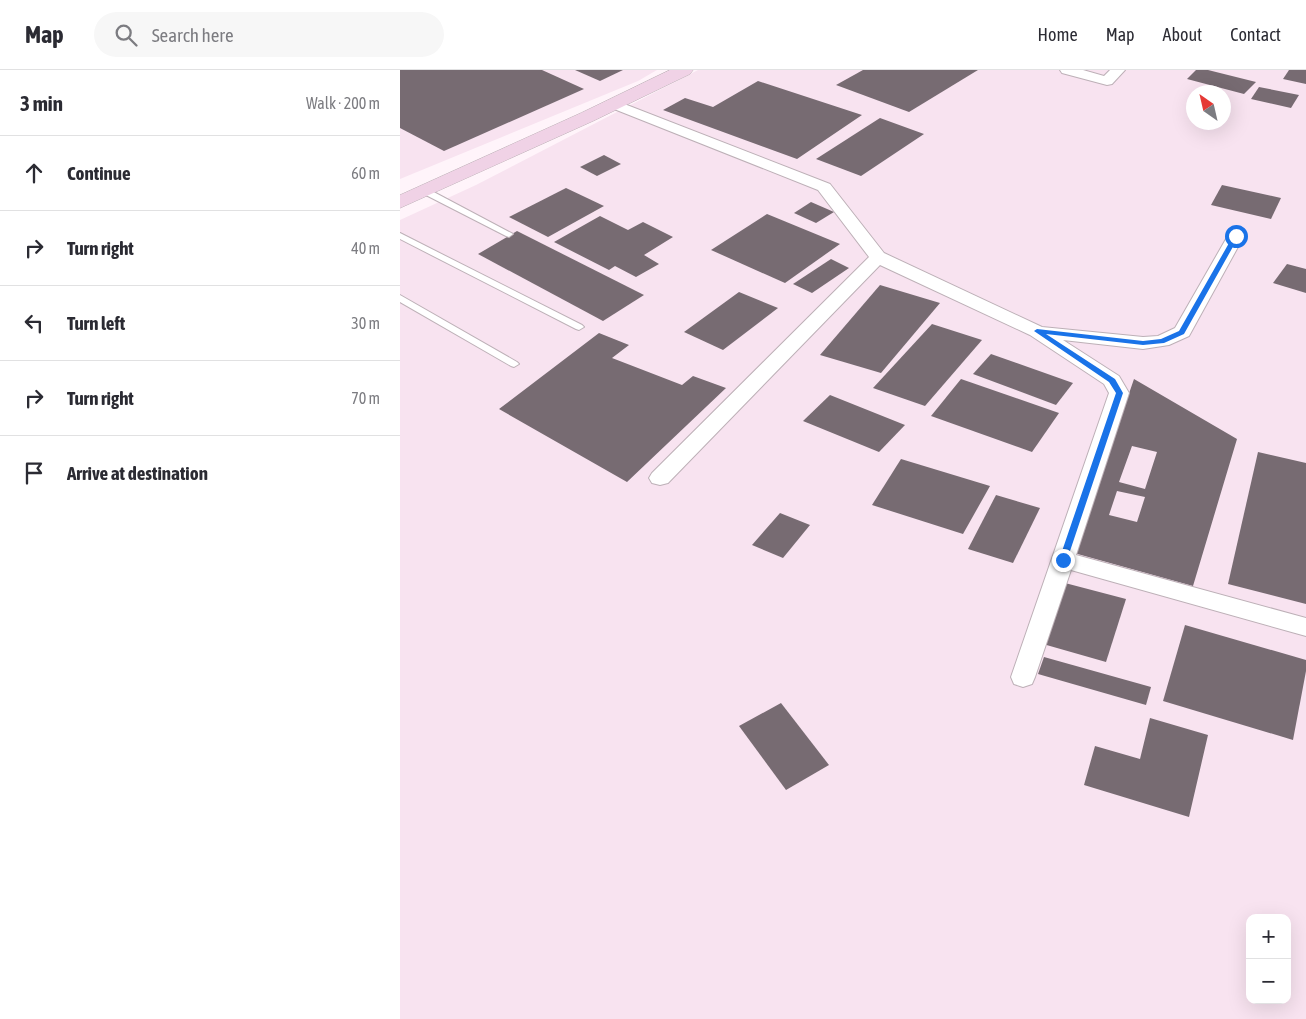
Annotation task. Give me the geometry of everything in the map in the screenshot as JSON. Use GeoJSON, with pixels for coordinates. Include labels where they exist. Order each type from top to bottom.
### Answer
{"type":"FeatureCollection","features":[{"type":"Feature","properties":{"kind":"street"},"geometry":{"type":"LineString","coordinates":[[400,202],[684,70]]}},
{"type":"Feature","properties":{"kind":"street"},"geometry":{"type":"LineString","coordinates":[[1067,70],[1107,81],[1118,70]]}},
{"type":"Feature","properties":{"kind":"street"},"geometry":{"type":"LineString","coordinates":[[614,104],[824,187],[878,257],[1037,331],[1112,380],[1119,393],[1023,677]]}},
{"type":"Feature","properties":{"kind":"street"},"geometry":{"type":"LineString","coordinates":[[1037,331],[1143,343],[1162,341],[1182,332],[1236,236]]}},
{"type":"Feature","properties":{"kind":"street"},"geometry":{"type":"LineString","coordinates":[[660,478],[878,257]]}},
{"type":"Feature","properties":{"kind":"street"},"geometry":{"type":"LineString","coordinates":[[1063,560],[1306,627]]}},
{"type":"Feature","properties":{"kind":"lane"},"geometry":{"type":"LineString","coordinates":[[425,192],[509,234]]}},
{"type":"Feature","properties":{"kind":"lane"},"geometry":{"type":"LineString","coordinates":[[400,236],[579,327]]}},
{"type":"Feature","properties":{"kind":"lane"},"geometry":{"type":"LineString","coordinates":[[400,298],[514,364]]}},
{"type":"Feature","properties":{"kind":"shaded area"},"geometry":{"type":"Polygon","coordinates":[[[400,70],[657,70],[638,81],[400,179],[400,70]]]}},
{"type":"Feature","properties":{"kind":"shaded area"},"geometry":{"type":"Polygon","coordinates":[[[698,70],[1306,70],[1306,1019],[400,1019],[400,220],[476,185],[698,70]]]}},
{"type":"Feature","properties":{"kind":"building"},"geometry":{"type":"Polygon","coordinates":[[[400,70],[542,70],[584,89],[444,151],[400,128],[400,70]]]}},
{"type":"Feature","properties":{"kind":"building"},"geometry":{"type":"Polygon","coordinates":[[[575,70],[623,70],[600,81],[575,70]]]}},
{"type":"Feature","properties":{"kind":"building"},"geometry":{"type":"Polygon","coordinates":[[[863,70],[978,70],[909,112],[836,85],[863,70]]]}},
{"type":"Feature","properties":{"kind":"building"},"geometry":{"type":"Polygon","coordinates":[[[1196,70],[1208,70],[1256,82],[1244,94],[1231,91],[1231,85],[1210,85],[1187,79],[1196,70]]]}},
{"type":"Feature","properties":{"kind":"building"},"geometry":{"type":"Polygon","coordinates":[[[1289,70],[1306,70],[1306,84],[1283,79],[1289,70]]]}},
{"type":"Feature","properties":{"kind":"building"},"geometry":{"type":"Polygon","coordinates":[[[758,81],[862,115],[797,159],[663,110],[685,98],[713,107],[758,81]]]}},
{"type":"Feature","properties":{"kind":"building"},"geometry":{"type":"Polygon","coordinates":[[[1259,87],[1299,95],[1291,108],[1251,99],[1259,87]]]}},
{"type":"Feature","properties":{"kind":"building"},"geometry":{"type":"Polygon","coordinates":[[[880,118],[924,134],[861,176],[816,159],[880,118]]]}},
{"type":"Feature","properties":{"kind":"building"},"geometry":{"type":"Polygon","coordinates":[[[604,155],[621,164],[597,176],[580,167],[604,155]]]}},
{"type":"Feature","properties":{"kind":"building"},"geometry":{"type":"Polygon","coordinates":[[[1222,185],[1281,198],[1271,219],[1211,205],[1222,185]]]}},
{"type":"Feature","properties":{"kind":"building"},"geometry":{"type":"Polygon","coordinates":[[[566,188],[604,206],[548,237],[509,217],[566,188]]]}},
{"type":"Feature","properties":{"kind":"building"},"geometry":{"type":"Polygon","coordinates":[[[811,202],[834,212],[816,223],[794,213],[811,202]]]}},
{"type":"Feature","properties":{"kind":"building"},"geometry":{"type":"Polygon","coordinates":[[[767,214],[840,244],[785,283],[711,250],[767,214]]]}},
{"type":"Feature","properties":{"kind":"building"},"geometry":{"type":"Polygon","coordinates":[[[600,216],[628,230],[643,222],[673,237],[644,255],[659,264],[636,277],[615,266],[609,270],[554,242],[600,216]]]}},
{"type":"Feature","properties":{"kind":"building"},"geometry":{"type":"Polygon","coordinates":[[[517,231],[644,295],[603,321],[478,254],[517,231]]]}},
{"type":"Feature","properties":{"kind":"building"},"geometry":{"type":"Polygon","coordinates":[[[831,259],[849,268],[812,293],[793,284],[831,259]]]}},
{"type":"Feature","properties":{"kind":"building"},"geometry":{"type":"Polygon","coordinates":[[[1287,264],[1306,269],[1306,293],[1273,283],[1287,264]]]}},
{"type":"Feature","properties":{"kind":"building"},"geometry":{"type":"Polygon","coordinates":[[[880,285],[940,303],[881,373],[820,355],[880,285]]]}},
{"type":"Feature","properties":{"kind":"building"},"geometry":{"type":"Polygon","coordinates":[[[739,292],[778,308],[723,350],[684,332],[739,292]]]}},
{"type":"Feature","properties":{"kind":"building"},"geometry":{"type":"Polygon","coordinates":[[[932,324],[982,340],[925,406],[873,388],[932,324]]]}},
{"type":"Feature","properties":{"kind":"building"},"geometry":{"type":"Polygon","coordinates":[[[599,333],[629,345],[612,358],[682,385],[693,376],[726,388],[627,482],[499,409],[599,333]]]}},
{"type":"Feature","properties":{"kind":"building"},"geometry":{"type":"Polygon","coordinates":[[[991,354],[1073,383],[1056,405],[973,374],[991,354]]]}},
{"type":"Feature","properties":{"kind":"building"},"geometry":{"type":"Polygon","coordinates":[[[961,379],[1059,413],[1032,452],[931,416],[961,379]]]}},
{"type":"Feature","properties":{"kind":"building"},"geometry":{"type":"Polygon","coordinates":[[[1134,379],[1237,439],[1193,586],[1074,553],[1134,379]],[[1132,446],[1119,482],[1145,489],[1157,452],[1132,446]],[[1117,491],[1109,515],[1137,522],[1145,497],[1117,491]]]}},
{"type":"Feature","properties":{"kind":"building"},"geometry":{"type":"Polygon","coordinates":[[[830,395],[905,425],[879,452],[803,421],[830,395]]]}},
{"type":"Feature","properties":{"kind":"building"},"geometry":{"type":"Polygon","coordinates":[[[1258,452],[1306,463],[1306,604],[1228,584],[1258,452]]]}},
{"type":"Feature","properties":{"kind":"building"},"geometry":{"type":"Polygon","coordinates":[[[901,459],[990,486],[963,534],[872,505],[901,459]]]}},
{"type":"Feature","properties":{"kind":"building"},"geometry":{"type":"Polygon","coordinates":[[[996,495],[1040,508],[1013,563],[968,549],[996,495]]]}},
{"type":"Feature","properties":{"kind":"building"},"geometry":{"type":"Polygon","coordinates":[[[780,513],[810,525],[783,558],[752,545],[780,513]]]}},
{"type":"Feature","properties":{"kind":"building"},"geometry":{"type":"Polygon","coordinates":[[[1065,583],[1126,599],[1106,662],[1043,644],[1065,583]]]}},
{"type":"Feature","properties":{"kind":"building"},"geometry":{"type":"Polygon","coordinates":[[[1185,625],[1306,660],[1306,671],[1293,740],[1163,701],[1185,625]]]}},
{"type":"Feature","properties":{"kind":"building"},"geometry":{"type":"Polygon","coordinates":[[[1044,657],[1151,687],[1146,705],[1038,674],[1044,657]]]}},
{"type":"Feature","properties":{"kind":"building"},"geometry":{"type":"Polygon","coordinates":[[[781,703],[829,765],[786,790],[739,726],[781,703]]]}},
{"type":"Feature","properties":{"kind":"building"},"geometry":{"type":"Polygon","coordinates":[[[1150,718],[1208,735],[1189,817],[1084,785],[1095,746],[1140,759],[1150,718]]]}},
{"type":"Feature","properties":{"kind":"route"},"geometry":{"type":"LineString","coordinates":[[1063,560],[1119,393],[1112,380],[1037,331],[1143,343],[1162,341],[1182,332],[1236,236]]}}]}
